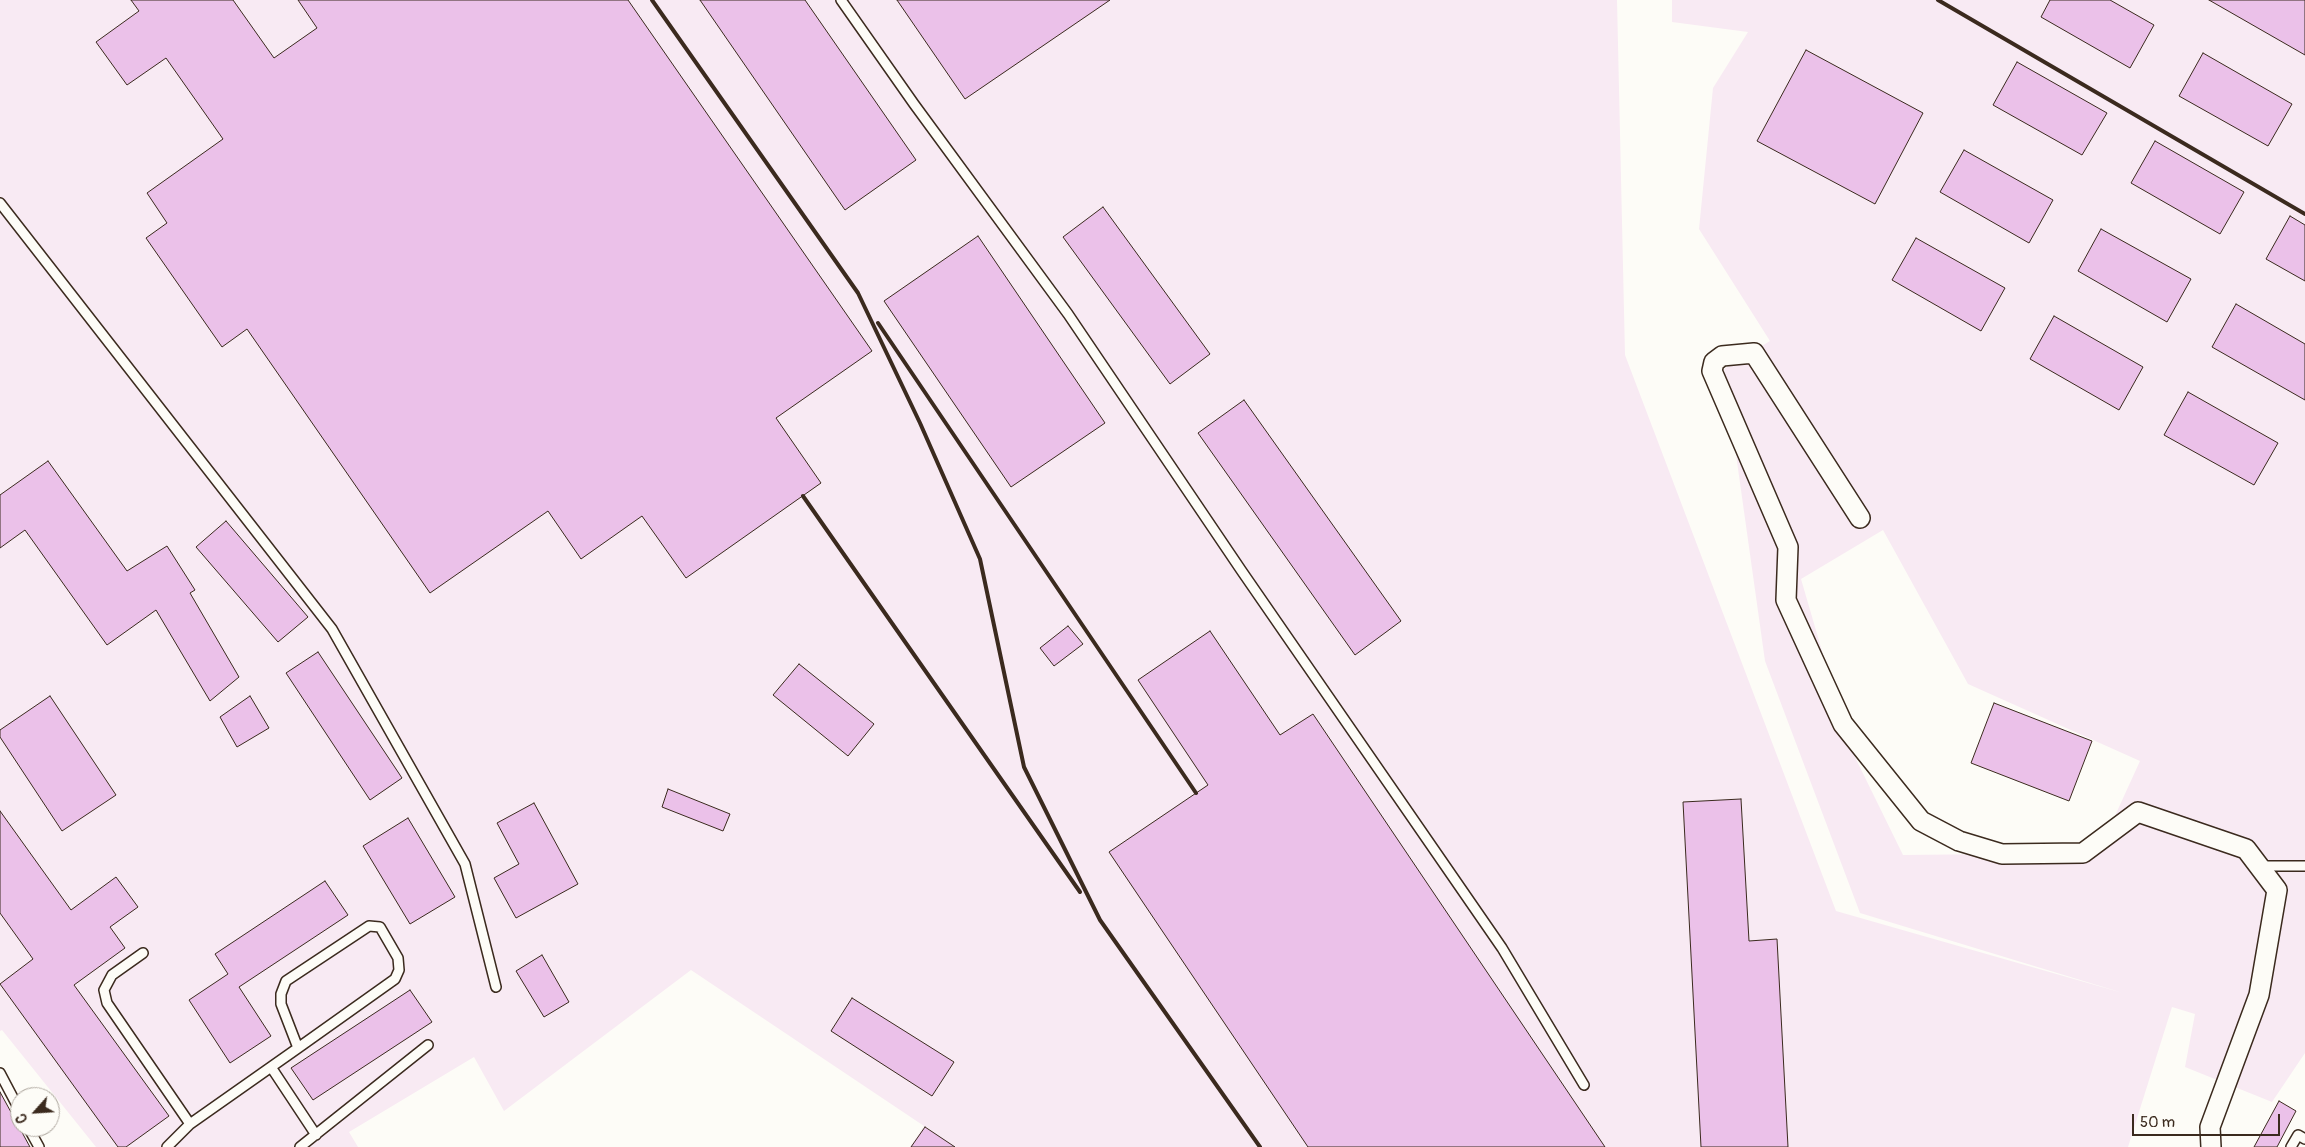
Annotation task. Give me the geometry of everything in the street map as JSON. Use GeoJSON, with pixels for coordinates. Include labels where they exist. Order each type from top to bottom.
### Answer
{"type":"FeatureCollection","features":[{"type":"Feature","properties":{"kind":"street"},"geometry":{"type":"LineString","coordinates":[[1860,518],[1754,353],[1722,356],[1714,362],[1712,371],[1788,546],[1786,600],[1843,724],[1921,821],[1959,841],[2002,854],[2083,853],[2138,812],[2246,849],[2277,890],[2259,994],[2210,1127],[2211,1147]]}},
{"type":"Feature","properties":{"kind":"lane"},"geometry":{"type":"LineString","coordinates":[[841,0],[914,104],[1068,314],[1240,570],[1502,948],[1584,1085]]}},
{"type":"Feature","properties":{"kind":"lane"},"geometry":{"type":"LineString","coordinates":[[0,203],[332,629],[464,864],[496,987]]}},
{"type":"Feature","properties":{"kind":"lane"},"geometry":{"type":"LineString","coordinates":[[2259,866],[2305,866]]}},
{"type":"Feature","properties":{"kind":"lane"},"geometry":{"type":"LineString","coordinates":[[167,1147],[190,1124],[298,1048],[395,979],[399,970],[398,958],[380,927],[369,926],[286,981],[281,994],[281,1004],[298,1048]]}},
{"type":"Feature","properties":{"kind":"lane"},"geometry":{"type":"LineString","coordinates":[[143,953],[112,975],[104,990],[107,1003],[190,1124]]}},
{"type":"Feature","properties":{"kind":"lane"},"geometry":{"type":"LineString","coordinates":[[300,1147],[428,1045]]}},
{"type":"Feature","properties":{"kind":"lane"},"geometry":{"type":"LineString","coordinates":[[271,1067],[316,1135]]}},
{"type":"Feature","properties":{"kind":"lane"},"geometry":{"type":"LineString","coordinates":[[0,1073],[10,1092]]}},
{"type":"Feature","properties":{"kind":"lane"},"geometry":{"type":"LineString","coordinates":[[2291,1147],[2298,1135],[2305,1139]]}},
{"type":"Feature","properties":{"kind":"shaded area"},"geometry":{"type":"Polygon","coordinates":[[[0,0],[1617,0],[1625,355],[1836,911],[2123,993],[1860,913],[1765,661],[1724,369],[1770,341],[1699,229],[1713,88],[1748,32],[1672,22],[1672,0],[2305,0],[2305,1053],[2272,1102],[2185,1067],[2195,1014],[2172,1007],[2128,1147],[910,1147],[924,1126],[691,970],[504,1111],[474,1057],[349,1132],[358,1147],[96,1147],[60,1102],[60,1087],[48,1087],[2,1030],[0,1031],[0,0]],[[1883,530],[1801,579],[1850,747],[1903,855],[2098,853],[2140,761],[1968,684],[1883,530]]]}},
{"type":"Feature","properties":{"kind":"building"},"geometry":{"type":"Polygon","coordinates":[[[131,0],[233,0],[274,58],[317,28],[298,0],[628,0],[872,351],[776,418],[821,483],[686,578],[642,516],[581,559],[548,511],[430,593],[247,329],[222,347],[146,238],[167,223],[147,193],[223,139],[166,58],[127,85],[96,42],[139,11],[131,0]]]}},
{"type":"Feature","properties":{"kind":"building"},"geometry":{"type":"Polygon","coordinates":[[[700,0],[805,0],[916,160],[845,210],[700,0]]]}},
{"type":"Feature","properties":{"kind":"building"},"geometry":{"type":"Polygon","coordinates":[[[897,0],[1110,0],[965,99],[897,0]]]}},
{"type":"Feature","properties":{"kind":"building"},"geometry":{"type":"Polygon","coordinates":[[[2050,0],[2110,0],[2154,25],[2130,68],[2041,17],[2050,0]]]}},
{"type":"Feature","properties":{"kind":"building"},"geometry":{"type":"Polygon","coordinates":[[[2209,0],[2305,0],[2305,55],[2209,0]]]}},
{"type":"Feature","properties":{"kind":"building"},"geometry":{"type":"Polygon","coordinates":[[[1806,50],[1923,113],[1875,204],[1757,141],[1806,50]]]}},
{"type":"Feature","properties":{"kind":"building"},"geometry":{"type":"Polygon","coordinates":[[[2203,53],[2292,104],[2268,146],[2179,96],[2203,53]]]}},
{"type":"Feature","properties":{"kind":"building"},"geometry":{"type":"Polygon","coordinates":[[[2017,62],[2107,113],[2082,155],[1993,105],[2017,62]]]}},
{"type":"Feature","properties":{"kind":"building"},"geometry":{"type":"Polygon","coordinates":[[[2155,141],[2244,192],[2220,234],[2131,183],[2155,141]]]}},
{"type":"Feature","properties":{"kind":"building"},"geometry":{"type":"Polygon","coordinates":[[[1964,150],[2053,200],[2029,243],[1940,192],[1964,150]]]}},
{"type":"Feature","properties":{"kind":"building"},"geometry":{"type":"Polygon","coordinates":[[[1103,207],[1210,354],[1170,384],[1063,237],[1103,207]]]}},
{"type":"Feature","properties":{"kind":"building"},"geometry":{"type":"Polygon","coordinates":[[[2290,216],[2305,225],[2305,281],[2266,259],[2290,216]]]}},
{"type":"Feature","properties":{"kind":"building"},"geometry":{"type":"Polygon","coordinates":[[[2101,229],[2191,279],[2167,322],[2078,271],[2101,229]]]}},
{"type":"Feature","properties":{"kind":"building"},"geometry":{"type":"Polygon","coordinates":[[[978,236],[1105,423],[1011,487],[884,301],[978,236]]]}},
{"type":"Feature","properties":{"kind":"building"},"geometry":{"type":"Polygon","coordinates":[[[1916,238],[2005,288],[1981,331],[1892,280],[1916,238]]]}},
{"type":"Feature","properties":{"kind":"building"},"geometry":{"type":"Polygon","coordinates":[[[2236,304],[2305,344],[2305,400],[2212,347],[2236,304]]]}},
{"type":"Feature","properties":{"kind":"building"},"geometry":{"type":"Polygon","coordinates":[[[2054,316],[2143,367],[2119,410],[2030,359],[2054,316]]]}},
{"type":"Feature","properties":{"kind":"building"},"geometry":{"type":"Polygon","coordinates":[[[2188,392],[2278,443],[2254,485],[2164,435],[2188,392]]]}},
{"type":"Feature","properties":{"kind":"building"},"geometry":{"type":"Polygon","coordinates":[[[1244,400],[1401,621],[1355,655],[1198,433],[1244,400]]]}},
{"type":"Feature","properties":{"kind":"building"},"geometry":{"type":"Polygon","coordinates":[[[48,461],[127,571],[167,546],[195,590],[190,593],[239,677],[210,701],[156,610],[107,645],[25,530],[0,548],[0,495],[48,461]]]}},
{"type":"Feature","properties":{"kind":"building"},"geometry":{"type":"Polygon","coordinates":[[[226,521],[308,617],[278,642],[196,547],[226,521]]]}},
{"type":"Feature","properties":{"kind":"building"},"geometry":{"type":"Polygon","coordinates":[[[1068,626],[1083,644],[1054,666],[1040,648],[1068,626]]]}},
{"type":"Feature","properties":{"kind":"building"},"geometry":{"type":"Polygon","coordinates":[[[1210,631],[1280,735],[1313,714],[1605,1147],[1308,1147],[1109,852],[1208,785],[1138,680],[1210,631]]]}},
{"type":"Feature","properties":{"kind":"building"},"geometry":{"type":"Polygon","coordinates":[[[318,652],[402,778],[370,800],[286,673],[318,652]]]}},
{"type":"Feature","properties":{"kind":"building"},"geometry":{"type":"Polygon","coordinates":[[[799,664],[874,724],[848,756],[773,695],[799,664]]]}},
{"type":"Feature","properties":{"kind":"building"},"geometry":{"type":"Polygon","coordinates":[[[50,696],[116,795],[62,831],[0,737],[0,730],[50,696]]]}},
{"type":"Feature","properties":{"kind":"building"},"geometry":{"type":"Polygon","coordinates":[[[250,696],[269,728],[237,747],[220,717],[250,696]]]}},
{"type":"Feature","properties":{"kind":"building"},"geometry":{"type":"Polygon","coordinates":[[[1994,703],[2092,741],[2069,801],[1971,763],[1994,703]]]}},
{"type":"Feature","properties":{"kind":"building"},"geometry":{"type":"Polygon","coordinates":[[[668,789],[730,814],[723,831],[662,807],[668,789]]]}},
{"type":"Feature","properties":{"kind":"building"},"geometry":{"type":"Polygon","coordinates":[[[1741,799],[1749,941],[1777,939],[1788,1147],[1701,1147],[1683,802],[1741,799]]]}},
{"type":"Feature","properties":{"kind":"building"},"geometry":{"type":"Polygon","coordinates":[[[534,803],[578,884],[516,918],[494,878],[519,864],[497,823],[534,803]]]}},
{"type":"Feature","properties":{"kind":"building"},"geometry":{"type":"Polygon","coordinates":[[[0,811],[71,910],[116,877],[138,907],[110,927],[125,948],[74,985],[169,1116],[126,1147],[118,1147],[0,984],[33,959],[0,913],[0,811]]]}},
{"type":"Feature","properties":{"kind":"building"},"geometry":{"type":"Polygon","coordinates":[[[408,818],[455,897],[410,924],[363,846],[408,818]]]}},
{"type":"Feature","properties":{"kind":"building"},"geometry":{"type":"Polygon","coordinates":[[[325,881],[348,915],[239,987],[271,1036],[230,1063],[189,1000],[228,974],[215,954],[325,881]]]}},
{"type":"Feature","properties":{"kind":"building"},"geometry":{"type":"Polygon","coordinates":[[[542,955],[569,1002],[544,1017],[516,971],[542,955]]]}},
{"type":"Feature","properties":{"kind":"building"},"geometry":{"type":"Polygon","coordinates":[[[410,990],[432,1022],[313,1100],[291,1068],[410,990]]]}},
{"type":"Feature","properties":{"kind":"building"},"geometry":{"type":"Polygon","coordinates":[[[852,998],[954,1062],[932,1096],[831,1031],[852,998]]]}},
{"type":"Feature","properties":{"kind":"building"},"geometry":{"type":"Polygon","coordinates":[[[0,1092],[10,1110],[10,1137],[25,1137],[30,1147],[0,1147],[0,1092]]]}},
{"type":"Feature","properties":{"kind":"building"},"geometry":{"type":"Polygon","coordinates":[[[2279,1101],[2296,1111],[2277,1147],[2254,1147],[2279,1101]]]}},
{"type":"Feature","properties":{"kind":"building"},"geometry":{"type":"Polygon","coordinates":[[[925,1127],[955,1147],[911,1147],[925,1127]]]}},
{"type":"Feature","properties":{"kind":"railway"},"geometry":{"type":"LineString","coordinates":[[652,0],[858,293],[920,423],[980,559],[1024,767],[1100,920],[1260,1147]]}},
{"type":"Feature","properties":{"kind":"railway"},"geometry":{"type":"LineString","coordinates":[[1938,0],[2305,214]]}},
{"type":"Feature","properties":{"kind":"railway"},"geometry":{"type":"LineString","coordinates":[[878,323],[1196,793]]}},
{"type":"Feature","properties":{"kind":"railway"},"geometry":{"type":"LineString","coordinates":[[803,496],[1080,892]]}}]}
